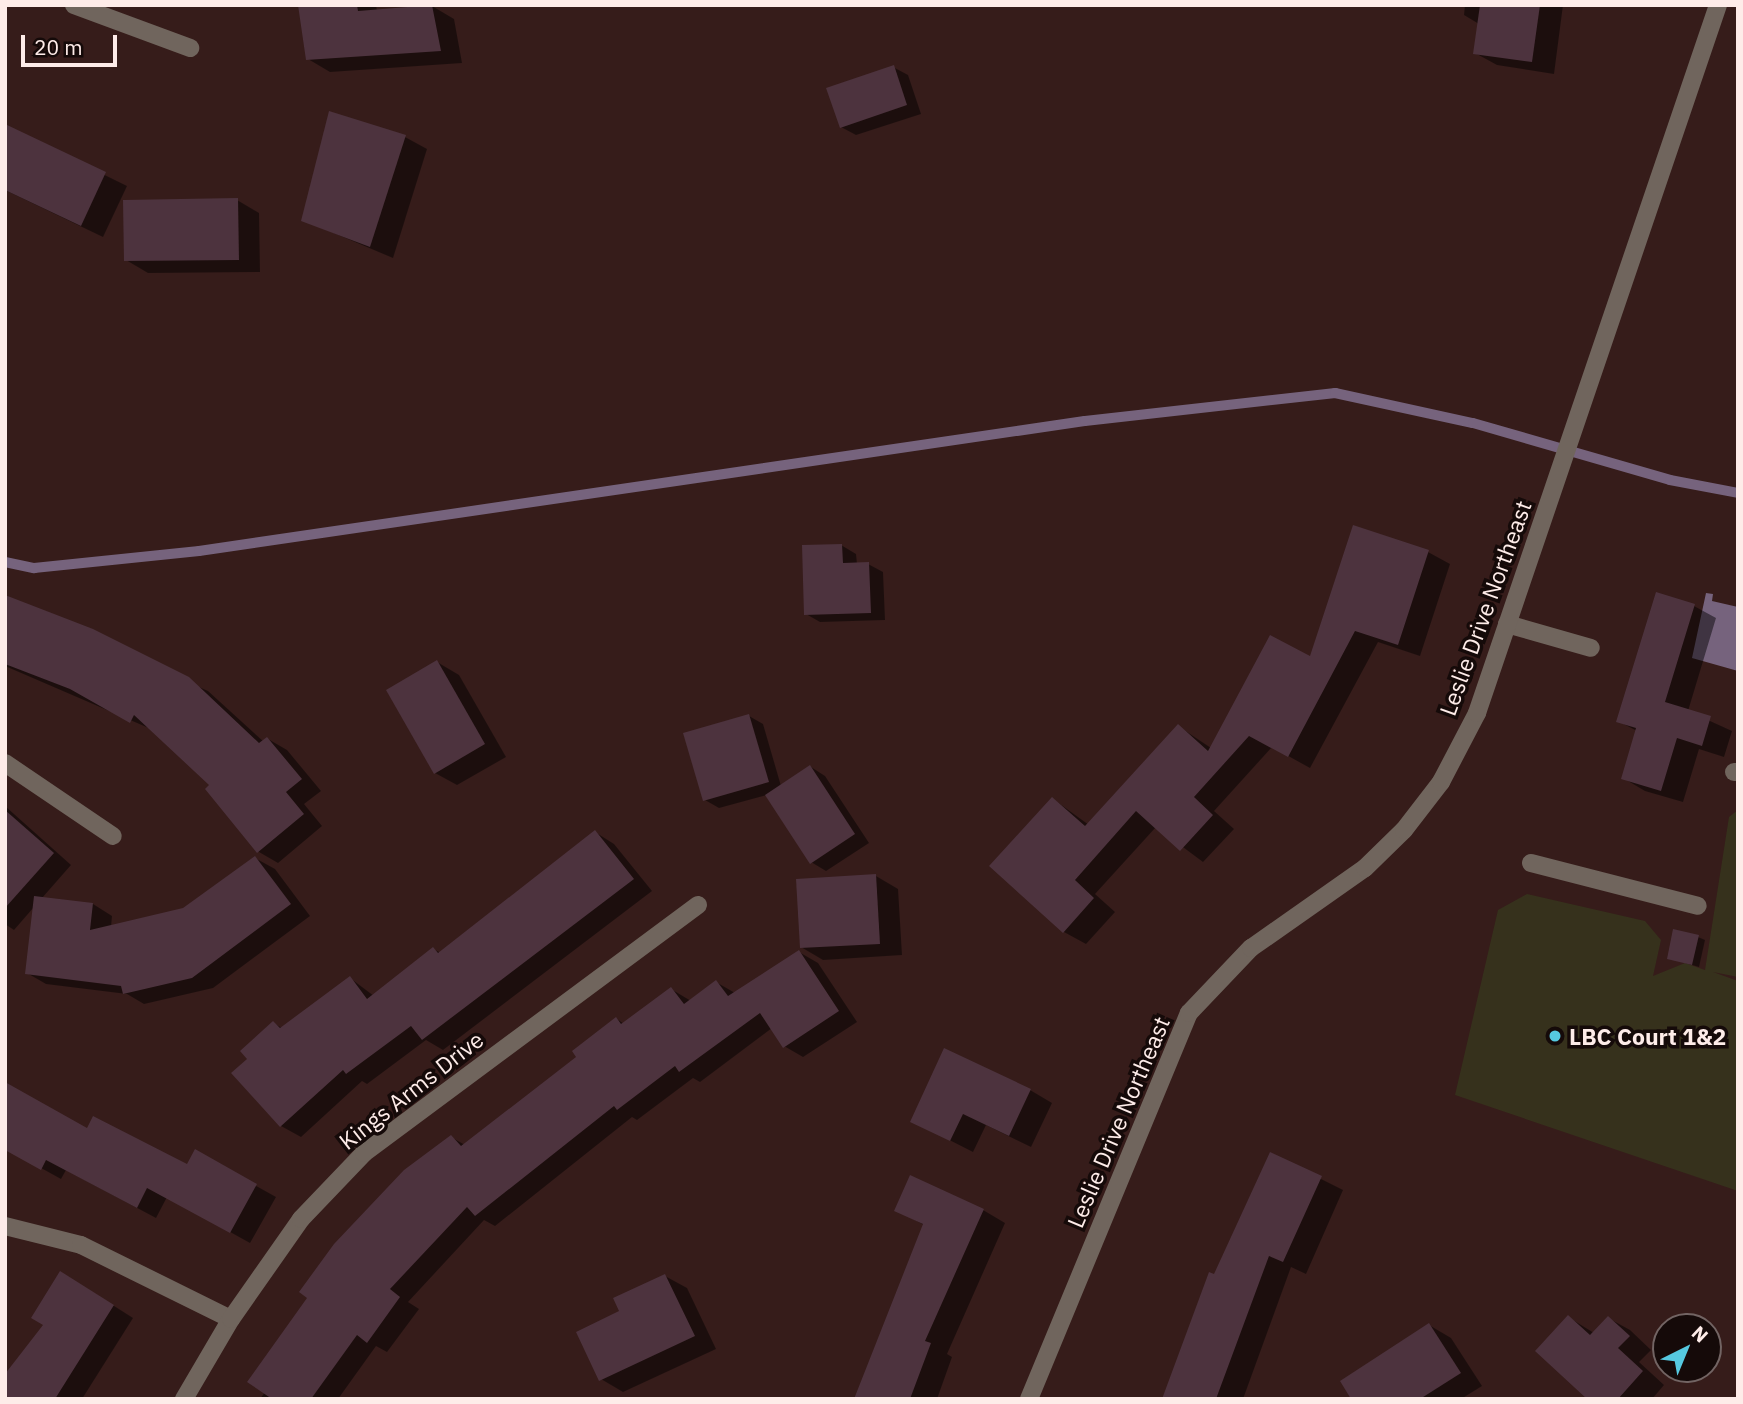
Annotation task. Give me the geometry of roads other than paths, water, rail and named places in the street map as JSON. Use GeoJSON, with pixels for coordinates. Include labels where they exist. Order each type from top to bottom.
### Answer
{"type":"FeatureCollection","features":[{"type":"Feature","properties":{"kind":"street"},"geometry":{"type":"LineString","coordinates":[[74,5],[190,48]]}},
{"type":"Feature","properties":{"kind":"street","name":"Leslie Drive Northeast"},"geometry":{"type":"LineString","coordinates":[[1029,1399],[1189,1013],[1251,948],[1365,868],[1404,830],[1441,782],[1476,713],[1718,5]]}},
{"type":"Feature","properties":{"kind":"street"},"geometry":{"type":"LineString","coordinates":[[1507,624],[1591,648]]}},
{"type":"Feature","properties":{"kind":"street"},"geometry":{"type":"LineString","coordinates":[[5,763],[113,835]]}},
{"type":"Feature","properties":{"kind":"street"},"geometry":{"type":"LineString","coordinates":[[1531,863],[1698,906]]}},
{"type":"Feature","properties":{"kind":"street","name":"Kings Arms Drive"},"geometry":{"type":"LineString","coordinates":[[184,1399],[231,1319],[301,1219],[364,1153],[698,905]]}},
{"type":"Feature","properties":{"kind":"street"},"geometry":{"type":"LineString","coordinates":[[5,1226],[81,1245],[231,1319]]}},
{"type":"Feature","properties":{"kind":"waterway"},"geometry":{"type":"LineString","coordinates":[[5,562],[34,568],[199,551],[1085,421],[1335,393],[1473,423],[1670,480],[1738,493]]}},
{"type":"Feature","properties":{"kind":"place","name":"LBC Court 1&2"},"geometry":{"type":"Point","coordinates":[1555,1036]}}]}
